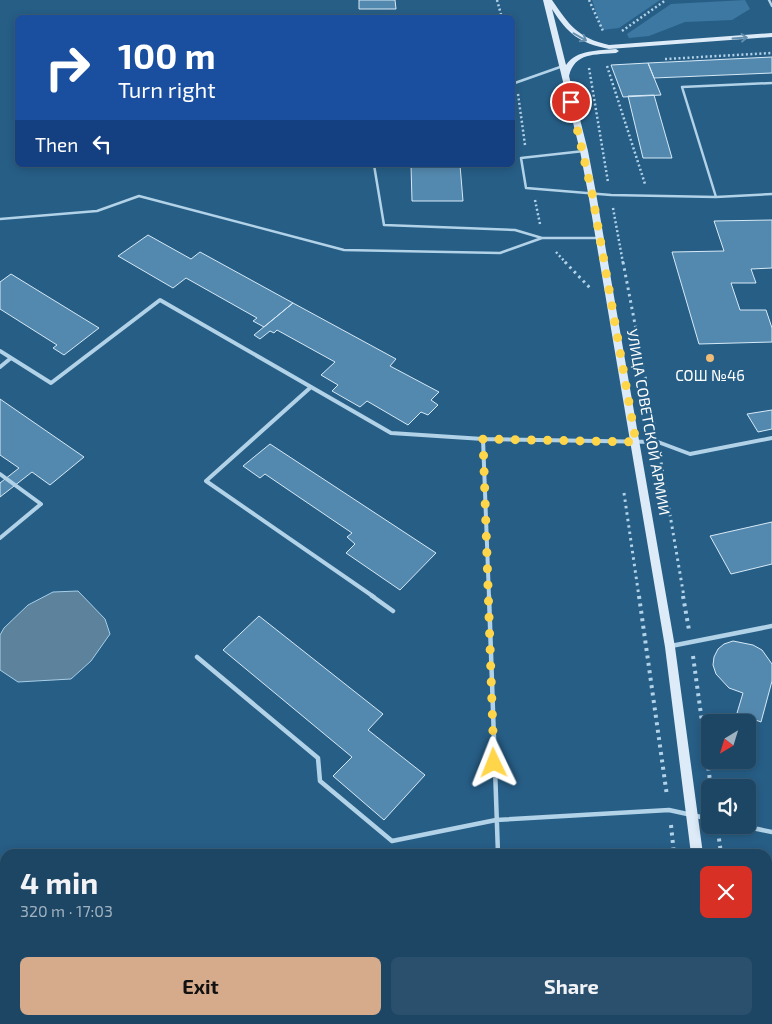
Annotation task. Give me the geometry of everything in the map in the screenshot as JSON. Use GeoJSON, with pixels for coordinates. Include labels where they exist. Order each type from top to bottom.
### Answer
{"type":"FeatureCollection","features":[{"type":"Feature","properties":{"kind":"street"},"geometry":{"type":"LineString","coordinates":[[548,0],[568,29],[575,35],[610,49]]}},
{"type":"Feature","properties":{"kind":"street","name":"УЛИЦА СОВЕТСКОЙ АРМИИ"},"geometry":{"type":"LineString","coordinates":[[548,0],[584,151],[636,442],[670,647],[696,849]]}},
{"type":"Feature","properties":{"kind":"street"},"geometry":{"type":"LineString","coordinates":[[565,77],[568,64],[578,56],[610,49],[772,35]]}},
{"type":"Feature","properties":{"kind":"lane"},"geometry":{"type":"LineString","coordinates":[[769,0],[772,6]]}},
{"type":"Feature","properties":{"kind":"lane"},"geometry":{"type":"LineString","coordinates":[[515,83],[563,66]]}},
{"type":"Feature","properties":{"kind":"lane"},"geometry":{"type":"LineString","coordinates":[[716,197],[682,87],[772,83]]}},
{"type":"Feature","properties":{"kind":"lane"},"geometry":{"type":"LineString","coordinates":[[584,151],[521,158],[526,188],[649,197],[716,197],[772,194]]}},
{"type":"Feature","properties":{"kind":"lane"},"geometry":{"type":"LineString","coordinates":[[374,167],[384,225],[515,230],[542,238],[599,238]]}},
{"type":"Feature","properties":{"kind":"lane"},"geometry":{"type":"LineString","coordinates":[[0,219],[97,211],[138,196],[344,250],[500,253],[542,238]]}},
{"type":"Feature","properties":{"kind":"lane"},"geometry":{"type":"LineString","coordinates":[[0,351],[51,383],[160,300],[391,433],[483,439],[658,442],[690,454],[772,438]]}},
{"type":"Feature","properties":{"kind":"lane"},"geometry":{"type":"LineString","coordinates":[[0,367],[12,358]]}},
{"type":"Feature","properties":{"kind":"lane"},"geometry":{"type":"LineString","coordinates":[[311,387],[206,481],[393,612]]}},
{"type":"Feature","properties":{"kind":"lane"},"geometry":{"type":"LineString","coordinates":[[483,439],[498,849]]}},
{"type":"Feature","properties":{"kind":"lane"},"geometry":{"type":"LineString","coordinates":[[0,474],[42,504],[0,538]]}},
{"type":"Feature","properties":{"kind":"lane"},"geometry":{"type":"LineString","coordinates":[[670,647],[772,626]]}},
{"type":"Feature","properties":{"kind":"lane"},"geometry":{"type":"LineString","coordinates":[[197,657],[318,758],[320,781],[392,841],[496,820],[669,810],[701,818]]}},
{"type":"Feature","properties":{"kind":"lane"},"geometry":{"type":"LineString","coordinates":[[756,829],[772,832]]}},
{"type":"Feature","properties":{"kind":"path"},"geometry":{"type":"LineString","coordinates":[[497,0],[501,15]]}},
{"type":"Feature","properties":{"kind":"path"},"geometry":{"type":"LineString","coordinates":[[589,0],[615,62],[605,63],[649,197]]}},
{"type":"Feature","properties":{"kind":"path"},"geometry":{"type":"LineString","coordinates":[[622,31],[666,0]]}},
{"type":"Feature","properties":{"kind":"path"},"geometry":{"type":"LineString","coordinates":[[664,59],[772,53]]}},
{"type":"Feature","properties":{"kind":"path"},"geometry":{"type":"LineString","coordinates":[[587,63],[610,195],[658,442],[691,642],[710,779]]}},
{"type":"Feature","properties":{"kind":"path"},"geometry":{"type":"LineString","coordinates":[[718,834],[720,849]]}},
{"type":"Feature","properties":{"kind":"shaded area"},"geometry":{"type":"Polygon","coordinates":[[[592,0],[660,0],[619,28],[602,30],[592,0]]]}},
{"type":"Feature","properties":{"kind":"shaded area"},"geometry":{"type":"Polygon","coordinates":[[[745,0],[750,9],[732,20],[685,22],[649,36],[629,38],[627,34],[671,4],[745,0]]]}},
{"type":"Feature","properties":{"kind":"shaded area"},"geometry":{"type":"Polygon","coordinates":[[[78,591],[105,619],[110,634],[91,661],[71,679],[18,682],[0,670],[0,635],[4,628],[28,605],[53,592],[78,591]]]}},
{"type":"Feature","properties":{"kind":"building"},"geometry":{"type":"Polygon","coordinates":[[[359,0],[395,0],[396,9],[359,9],[359,0]]]}},
{"type":"Feature","properties":{"kind":"building"},"geometry":{"type":"Polygon","coordinates":[[[772,57],[772,73],[654,78],[648,63],[772,57]]]}},
{"type":"Feature","properties":{"kind":"building"},"geometry":{"type":"Polygon","coordinates":[[[648,63],[661,95],[623,97],[611,65],[648,63]]]}},
{"type":"Feature","properties":{"kind":"building"},"geometry":{"type":"Polygon","coordinates":[[[654,95],[672,158],[643,158],[628,96],[654,95]]]}},
{"type":"Feature","properties":{"kind":"building"},"geometry":{"type":"Polygon","coordinates":[[[411,167],[460,167],[463,201],[412,201],[411,167]]]}},
{"type":"Feature","properties":{"kind":"building"},"geometry":{"type":"Polygon","coordinates":[[[772,220],[772,268],[751,269],[756,283],[731,283],[740,310],[766,310],[772,328],[772,342],[699,344],[672,252],[724,251],[714,221],[772,220]]]}},
{"type":"Feature","properties":{"kind":"building"},"geometry":{"type":"Polygon","coordinates":[[[148,235],[191,259],[200,252],[293,303],[264,327],[253,321],[257,318],[186,278],[173,288],[118,256],[148,235]]]}},
{"type":"Feature","properties":{"kind":"building"},"geometry":{"type":"Polygon","coordinates":[[[11,274],[99,328],[64,355],[53,348],[57,345],[0,309],[0,282],[11,274]]]}},
{"type":"Feature","properties":{"kind":"building"},"geometry":{"type":"Polygon","coordinates":[[[293,303],[396,359],[390,366],[439,392],[431,400],[438,405],[428,415],[421,412],[408,425],[367,401],[360,407],[332,391],[338,385],[321,375],[335,362],[277,330],[274,333],[270,331],[260,339],[254,335],[293,303]]]}},
{"type":"Feature","properties":{"kind":"building"},"geometry":{"type":"Polygon","coordinates":[[[0,399],[84,457],[50,485],[32,472],[0,497],[0,483],[19,468],[0,455],[0,399]]]}},
{"type":"Feature","properties":{"kind":"building"},"geometry":{"type":"Polygon","coordinates":[[[772,410],[772,429],[758,432],[747,414],[772,410]]]}},
{"type":"Feature","properties":{"kind":"building"},"geometry":{"type":"Polygon","coordinates":[[[270,444],[436,553],[400,590],[346,553],[355,544],[347,537],[352,533],[265,474],[260,478],[243,466],[270,444]]]}},
{"type":"Feature","properties":{"kind":"building"},"geometry":{"type":"Polygon","coordinates":[[[772,522],[772,564],[731,574],[710,536],[772,522]]]}},
{"type":"Feature","properties":{"kind":"building"},"geometry":{"type":"Polygon","coordinates":[[[259,616],[383,714],[368,730],[425,775],[384,820],[333,776],[352,757],[223,650],[259,616]]]}},
{"type":"Feature","properties":{"kind":"building"},"geometry":{"type":"Polygon","coordinates":[[[733,641],[753,645],[762,650],[772,664],[772,681],[761,722],[756,720],[756,714],[737,713],[743,693],[729,688],[716,674],[713,665],[714,657],[718,649],[724,644],[733,641]]]}},
{"type":"Feature","properties":{"kind":"place","name":"СОШ №46"},"geometry":{"type":"Point","coordinates":[710,358]}},
{"type":"Feature","properties":{"kind":"route"},"geometry":{"type":"LineString","coordinates":[[494,763],[483,439],[636,442],[584,151],[571,102]]}}]}
